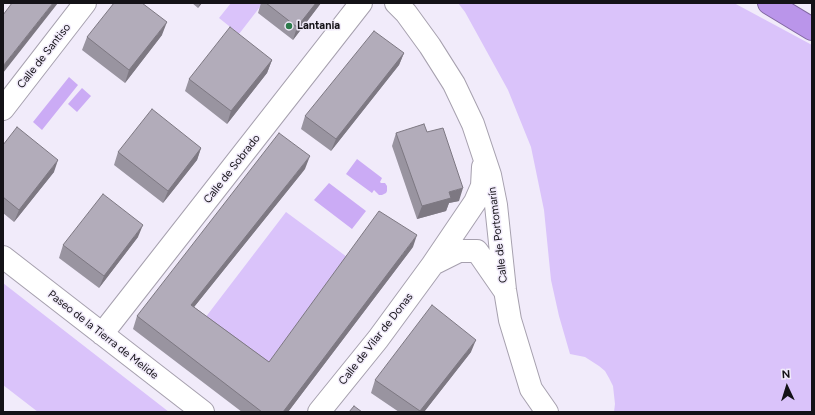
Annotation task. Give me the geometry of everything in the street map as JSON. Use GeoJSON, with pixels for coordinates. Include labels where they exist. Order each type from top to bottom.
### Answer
{"type":"FeatureCollection","features":[{"type":"Feature","properties":{"kind":"highway"},"geometry":{"type":"LineString","coordinates":[[770,3],[812,23]]}},
{"type":"Feature","properties":{"kind":"highway"},"geometry":{"type":"LineString","coordinates":[[770,3],[812,29]]}},
{"type":"Feature","properties":{"kind":"street","name":"Calle de Santiso"},"geometry":{"type":"LineString","coordinates":[[3,109],[85,3]]}},
{"type":"Feature","properties":{"kind":"street","name":"Calle de Sobrado"},"geometry":{"type":"LineString","coordinates":[[102,334],[361,3]]}},
{"type":"Feature","properties":{"kind":"street","name":"Calle de Portomarín"},"geometry":{"type":"LineString","coordinates":[[396,3],[430,46],[454,84],[473,124],[490,175],[496,205],[504,290],[510,320],[531,389],[547,412]]}},
{"type":"Feature","properties":{"kind":"street","name":"Calle de Vilar de Donas"},"geometry":{"type":"LineString","coordinates":[[319,412],[378,339],[433,264],[475,202],[482,186],[484,157]]}},
{"type":"Feature","properties":{"kind":"street","name":"Calle de Vilar de Donas"},"geometry":{"type":"LineString","coordinates":[[433,264],[459,251],[477,251],[504,290]]}},
{"type":"Feature","properties":{"kind":"street","name":"Paseo de la Tierra de Melide"},"geometry":{"type":"LineString","coordinates":[[3,257],[203,412]]}},
{"type":"Feature","properties":{"kind":"shaded area"},"geometry":{"type":"Polygon","coordinates":[[[231,3],[263,3],[239,34],[219,18],[231,3]]]}},
{"type":"Feature","properties":{"kind":"shaded area"},"geometry":{"type":"Polygon","coordinates":[[[458,3],[734,3],[812,45],[812,412],[614,412],[615,404],[613,386],[605,371],[585,357],[570,354],[559,316],[551,280],[544,210],[531,147],[508,90],[465,12],[458,3]]]}},
{"type":"Feature","properties":{"kind":"shaded area"},"geometry":{"type":"Polygon","coordinates":[[[69,77],[78,85],[42,130],[33,122],[69,77]]]}},
{"type":"Feature","properties":{"kind":"shaded area"},"geometry":{"type":"Polygon","coordinates":[[[82,88],[91,96],[77,112],[68,104],[82,88]]]}},
{"type":"Feature","properties":{"kind":"shaded area"},"geometry":{"type":"Polygon","coordinates":[[[357,159],[382,178],[380,182],[385,183],[387,186],[386,193],[379,195],[374,190],[372,193],[346,174],[357,159]]]}},
{"type":"Feature","properties":{"kind":"shaded area"},"geometry":{"type":"Polygon","coordinates":[[[329,183],[366,211],[352,229],[314,200],[329,183]]]}},
{"type":"Feature","properties":{"kind":"shaded area"},"geometry":{"type":"Polygon","coordinates":[[[286,212],[347,257],[266,367],[205,318],[286,212]]]}},
{"type":"Feature","properties":{"kind":"shaded area"},"geometry":{"type":"Polygon","coordinates":[[[3,283],[169,412],[38,412],[3,385],[3,283]]]}},
{"type":"Feature","properties":{"kind":"building"},"geometry":{"type":"Polygon","coordinates":[[[12,3],[53,3],[3,66],[3,15],[12,3]]]}},
{"type":"Feature","properties":{"kind":"building"},"geometry":{"type":"Polygon","coordinates":[[[114,3],[142,3],[167,22],[129,70],[87,37],[114,3]]]}},
{"type":"Feature","properties":{"kind":"building"},"geometry":{"type":"Polygon","coordinates":[[[266,3],[316,3],[297,27],[266,3]]]}},
{"type":"Feature","properties":{"kind":"building"},"geometry":{"type":"Polygon","coordinates":[[[230,27],[272,60],[231,111],[189,79],[230,27]]]}},
{"type":"Feature","properties":{"kind":"building"},"geometry":{"type":"Polygon","coordinates":[[[374,31],[404,53],[336,139],[305,116],[374,31]]]}},
{"type":"Feature","properties":{"kind":"building"},"geometry":{"type":"Polygon","coordinates":[[[152,109],[201,148],[168,191],[118,152],[152,109]]]}},
{"type":"Feature","properties":{"kind":"building"},"geometry":{"type":"Polygon","coordinates":[[[424,124],[427,132],[443,128],[463,188],[449,192],[451,198],[422,206],[396,133],[424,124]]]}},
{"type":"Feature","properties":{"kind":"building"},"geometry":{"type":"Polygon","coordinates":[[[17,127],[58,160],[19,210],[3,197],[3,145],[17,127]]]}},
{"type":"Feature","properties":{"kind":"building"},"geometry":{"type":"Polygon","coordinates":[[[279,133],[310,156],[191,305],[269,362],[379,211],[417,235],[283,412],[262,412],[137,316],[279,133]]]}},
{"type":"Feature","properties":{"kind":"building"},"geometry":{"type":"Polygon","coordinates":[[[103,194],[143,225],[104,276],[63,245],[103,194]]]}},
{"type":"Feature","properties":{"kind":"building"},"geometry":{"type":"Polygon","coordinates":[[[432,305],[476,340],[420,411],[375,380],[432,305]]]}},
{"type":"Feature","properties":{"kind":"building"},"geometry":{"type":"Polygon","coordinates":[[[354,406],[362,412],[349,412],[354,406]]]}},
{"type":"Feature","properties":{"kind":"place","name":"Lantania"},"geometry":{"type":"Point","coordinates":[289,26]}}]}
